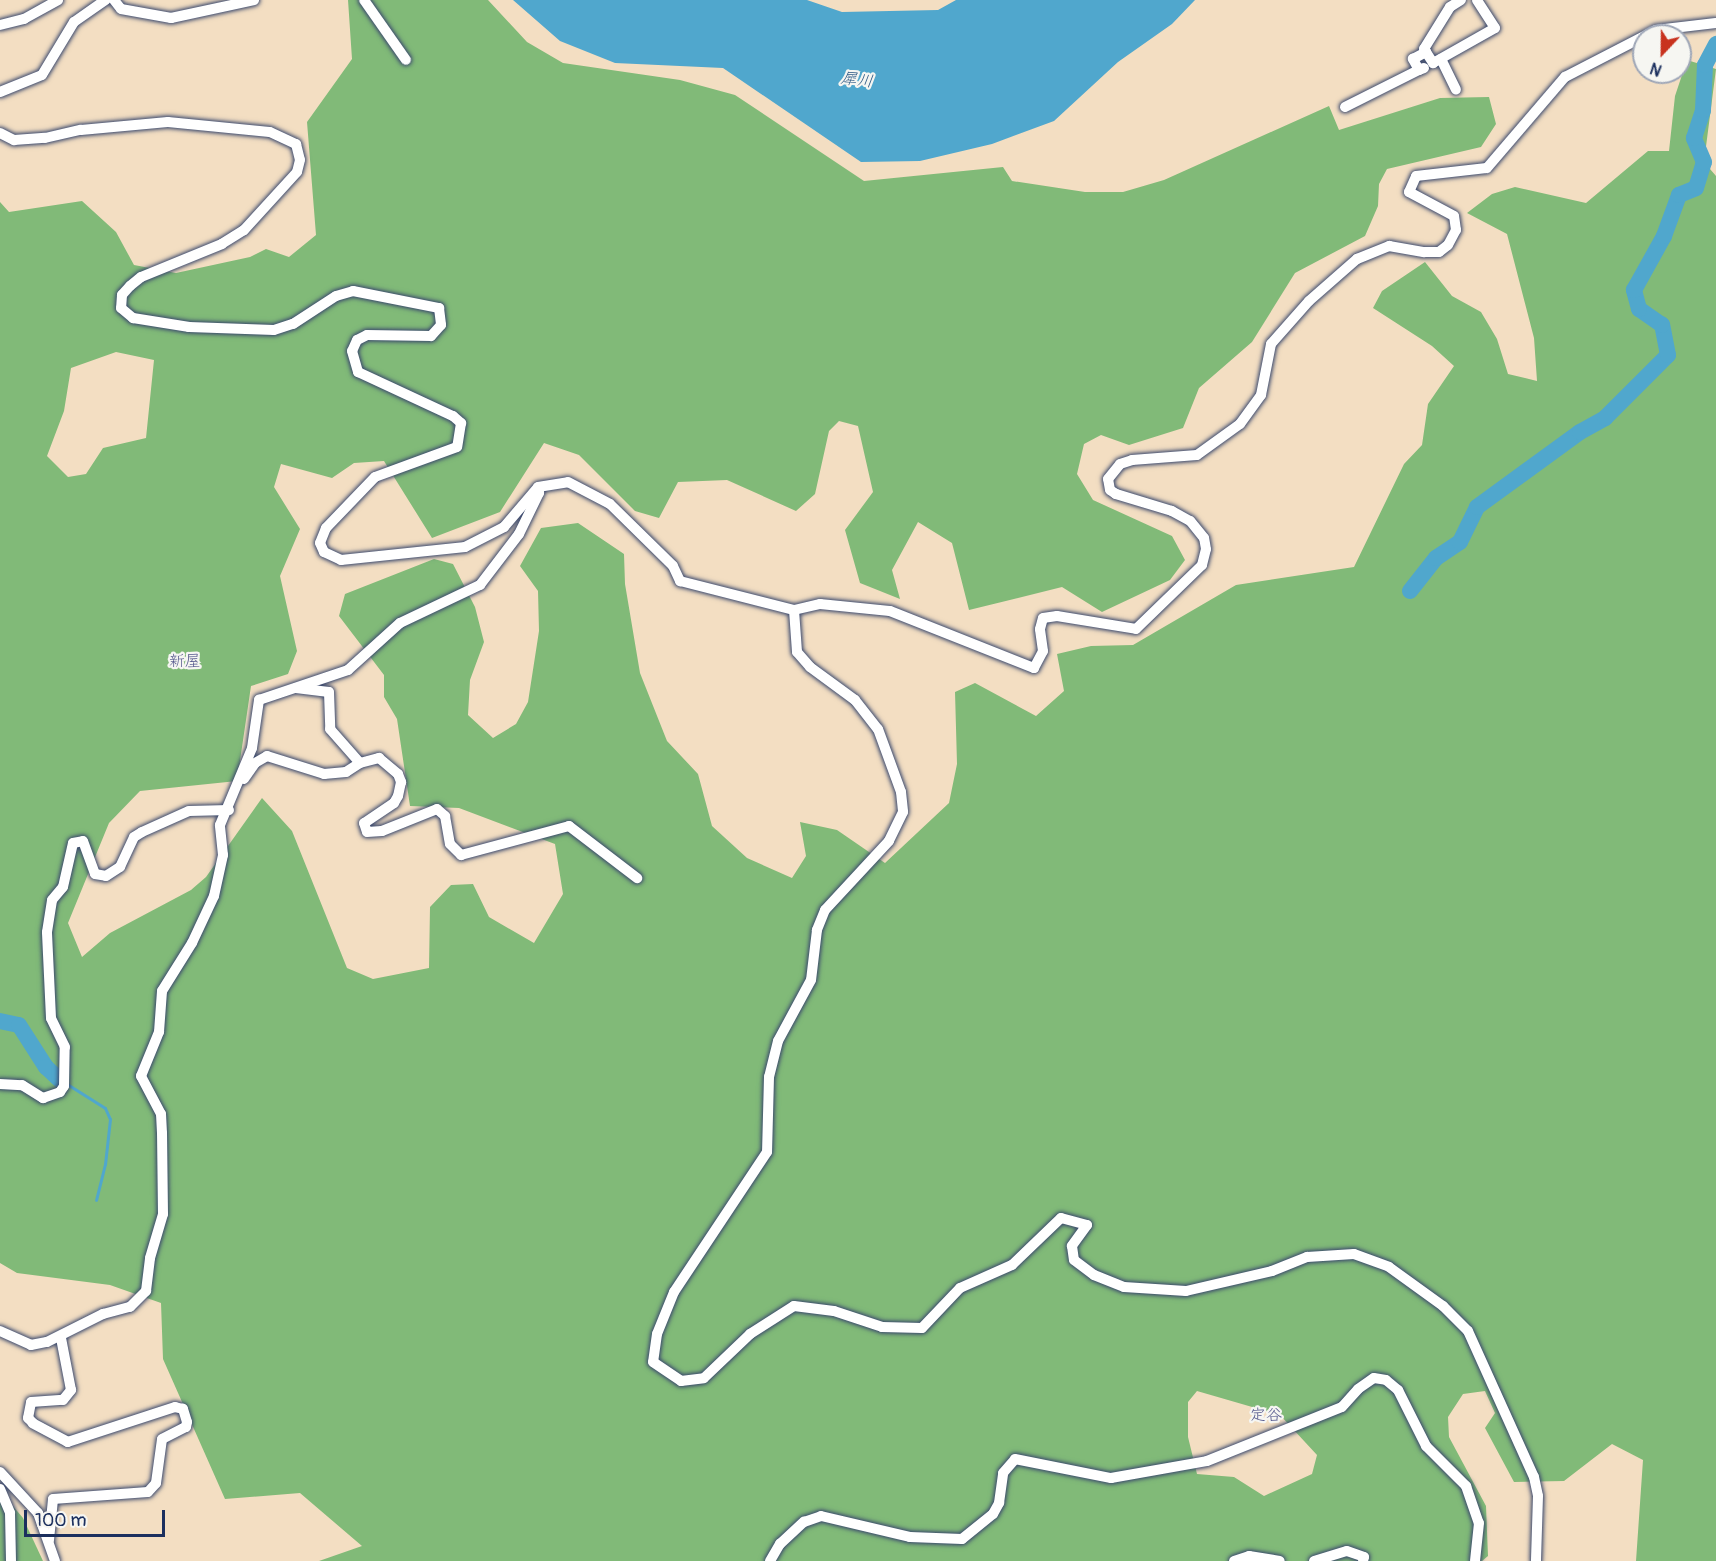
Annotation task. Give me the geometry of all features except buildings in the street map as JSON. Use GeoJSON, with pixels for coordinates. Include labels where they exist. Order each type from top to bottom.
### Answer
{"type":"FeatureCollection","features":[{"type":"Feature","properties":{"kind":"street"},"geometry":{"type":"LineString","coordinates":[[0,25],[24,19],[58,0]]}},
{"type":"Feature","properties":{"kind":"street"},"geometry":{"type":"LineString","coordinates":[[0,92],[42,75],[74,22],[106,0]]}},
{"type":"Feature","properties":{"kind":"street"},"geometry":{"type":"LineString","coordinates":[[114,0],[121,9],[171,18],[254,0]]}},
{"type":"Feature","properties":{"kind":"street"},"geometry":{"type":"LineString","coordinates":[[119,0],[125,0]]}},
{"type":"Feature","properties":{"kind":"street"},"geometry":{"type":"LineString","coordinates":[[364,0],[406,60]]}},
{"type":"Feature","properties":{"kind":"street"},"geometry":{"type":"LineString","coordinates":[[1419,70],[1413,59],[1426,52],[1434,29],[1450,7],[1461,0]]}},
{"type":"Feature","properties":{"kind":"street"},"geometry":{"type":"LineString","coordinates":[[1345,107],[1437,61],[1495,28],[1477,0]]}},
{"type":"Feature","properties":{"kind":"street"},"geometry":{"type":"LineString","coordinates":[[0,133],[14,140],[45,138],[81,130],[168,122],[270,132],[296,144],[300,160],[297,172],[244,230],[222,244],[141,277],[130,286],[123,295],[121,308],[133,318],[189,327],[274,330],[293,324],[336,296],[353,291],[439,308],[441,325],[431,336],[367,335],[357,340],[352,351],[358,372],[453,416],[461,423],[457,447],[375,477],[326,528],[320,543],[324,552],[341,560],[481,542],[504,528],[538,487],[568,482],[597,494],[673,566],[680,581],[794,610],[820,604],[902,614],[1028,669],[1039,665],[1043,651],[1041,622],[1049,616],[1126,630],[1143,626],[1202,565],[1206,549],[1190,521],[1110,490],[1108,478],[1111,472],[1132,460],[1197,455],[1240,424],[1261,395],[1272,344],[1309,301],[1357,260],[1389,246],[1439,252],[1448,245],[1456,230],[1454,216],[1409,192],[1416,176],[1487,168],[1565,77],[1656,30],[1716,23]]}},
{"type":"Feature","properties":{"kind":"street"},"geometry":{"type":"LineString","coordinates":[[1426,52],[1437,61],[1456,90]]}},
{"type":"Feature","properties":{"kind":"street"},"geometry":{"type":"LineString","coordinates":[[0,1331],[30,1345],[61,1338],[103,1314],[130,1308],[146,1291],[150,1258],[164,1214],[161,1114],[141,1076],[159,1032],[162,991],[192,943],[214,896],[223,855],[219,834],[224,810],[252,748],[259,700],[348,670],[400,623],[480,585],[519,534],[539,494],[538,487]]}},
{"type":"Feature","properties":{"kind":"street"},"geometry":{"type":"LineString","coordinates":[[794,610],[797,652],[810,667],[855,700],[878,729],[902,792],[903,812],[888,841],[825,910],[817,930],[811,980],[778,1041],[770,1077],[767,1152],[674,1292],[657,1335],[653,1362],[681,1381],[704,1378],[750,1334],[794,1306],[834,1311],[882,1327],[922,1328],[960,1288],[1012,1264],[1061,1218],[1087,1225],[1072,1246],[1074,1260],[1094,1275],[1124,1287],[1185,1292],[1272,1271],[1307,1257],[1354,1254],[1389,1267],[1443,1306],[1468,1331],[1534,1477],[1538,1496],[1536,1561]]}},
{"type":"Feature","properties":{"kind":"street"},"geometry":{"type":"LineString","coordinates":[[293,687],[328,692],[330,729],[360,763]]}},
{"type":"Feature","properties":{"kind":"street"},"geometry":{"type":"LineString","coordinates":[[0,1084],[22,1085],[43,1098],[60,1092],[64,1086],[65,1047],[51,1018],[48,932],[52,900],[63,887],[73,843],[83,841],[95,874],[106,876],[120,867],[134,837],[142,832],[189,811],[231,810],[247,772],[267,756],[324,774],[346,772],[360,763],[379,758],[392,766],[401,782],[394,803],[364,823],[367,832],[382,831],[437,809],[445,816],[450,844],[460,855],[569,826],[637,878]]}},
{"type":"Feature","properties":{"kind":"street"},"geometry":{"type":"LineString","coordinates":[[49,1540],[53,1499],[148,1492],[156,1483],[162,1439],[186,1427],[187,1422],[183,1409],[175,1407],[68,1442],[33,1423],[28,1418],[31,1402],[63,1400],[71,1389],[61,1338]]}},
{"type":"Feature","properties":{"kind":"street"},"geometry":{"type":"LineString","coordinates":[[771,1561],[780,1544],[804,1522],[821,1516],[910,1537],[962,1539],[993,1514],[999,1503],[1003,1473],[1015,1459],[1111,1478],[1207,1461],[1342,1407],[1358,1389],[1374,1378],[1386,1380],[1398,1390],[1426,1446],[1466,1486],[1479,1523],[1475,1561]]}},
{"type":"Feature","properties":{"kind":"street"},"geometry":{"type":"LineString","coordinates":[[0,1472],[38,1513],[56,1561]]}},
{"type":"Feature","properties":{"kind":"street"},"geometry":{"type":"LineString","coordinates":[[0,1489],[10,1513],[11,1561]]}},
{"type":"Feature","properties":{"kind":"street"},"geometry":{"type":"LineString","coordinates":[[1314,1561],[1347,1551],[1364,1557],[1363,1561]]}},
{"type":"Feature","properties":{"kind":"street"},"geometry":{"type":"LineString","coordinates":[[1234,1561],[1248,1556],[1280,1561]]}},
{"type":"Feature","properties":{"kind":"green space"},"geometry":{"type":"Polygon","coordinates":[[[348,0],[488,0],[527,42],[563,63],[680,80],[735,95],[864,181],[1003,167],[1012,181],[1085,192],[1123,192],[1164,180],[1329,106],[1339,130],[1440,98],[1489,97],[1496,124],[1481,147],[1387,169],[1379,184],[1378,206],[1365,236],[1295,273],[1252,342],[1199,388],[1183,428],[1129,445],[1101,435],[1084,444],[1077,474],[1093,500],[1172,536],[1185,560],[1170,580],[1102,612],[1062,587],[969,610],[952,543],[918,522],[892,570],[900,599],[860,583],[845,530],[873,492],[858,426],[839,421],[829,431],[815,494],[796,511],[727,480],[678,482],[659,518],[635,511],[579,455],[544,443],[500,512],[432,538],[384,461],[354,463],[332,478],[281,464],[274,487],[300,529],[280,576],[297,651],[288,674],[251,686],[237,781],[140,791],[109,823],[68,923],[82,957],[110,933],[191,890],[206,877],[262,798],[292,831],[347,968],[373,979],[429,968],[430,907],[451,885],[473,884],[489,917],[534,943],[563,894],[555,844],[459,808],[410,806],[397,719],[384,697],[384,675],[339,616],[345,594],[434,559],[453,564],[475,607],[484,642],[470,680],[468,715],[493,738],[516,724],[528,702],[539,631],[538,591],[520,566],[541,528],[578,523],[624,554],[625,584],[640,673],[667,741],[698,774],[712,826],[747,858],[792,878],[806,856],[800,822],[837,830],[885,863],[949,803],[957,764],[955,692],[975,683],[1036,716],[1064,691],[1057,654],[1091,646],[1133,645],[1236,585],[1354,567],[1404,464],[1422,445],[1428,404],[1454,366],[1432,346],[1373,308],[1382,291],[1425,262],[1452,296],[1481,312],[1497,339],[1508,374],[1537,381],[1534,338],[1507,234],[1467,213],[1492,194],[1515,187],[1586,203],[1648,151],[1669,151],[1675,96],[1679,84],[1692,84],[1692,62],[1716,69],[1704,162],[1716,176],[1716,1561],[1636,1561],[1643,1460],[1612,1444],[1564,1481],[1514,1482],[1485,1428],[1495,1413],[1485,1391],[1463,1394],[1448,1417],[1449,1437],[1486,1506],[1488,1556],[1482,1561],[319,1561],[362,1546],[300,1493],[225,1499],[163,1359],[161,1303],[110,1285],[17,1273],[0,1263],[0,202],[9,212],[82,201],[116,232],[134,265],[176,273],[250,257],[266,249],[289,257],[316,235],[307,122],[352,59],[348,0]],[[116,352],[71,368],[64,411],[47,456],[68,477],[86,474],[103,448],[146,438],[154,360],[116,352]],[[1197,1391],[1188,1402],[1188,1437],[1197,1474],[1234,1477],[1264,1496],[1312,1474],[1317,1455],[1280,1415],[1197,1391]]]}},
{"type":"Feature","properties":{"kind":"green space"},"geometry":{"type":"Polygon","coordinates":[[[0,1491],[23,1518],[43,1561],[0,1561],[0,1491]]]}},
{"type":"Feature","properties":{"kind":"water","name":"犀川"},"geometry":{"type":"Polygon","coordinates":[[[513,0],[807,0],[842,12],[938,10],[956,0],[1195,0],[1172,24],[1118,62],[1054,121],[992,144],[920,161],[861,162],[723,68],[615,63],[560,41],[513,0]]]}},
{"type":"Feature","properties":{"kind":"waterway"},"geometry":{"type":"LineString","coordinates":[[1410,591],[1436,558],[1460,542],[1477,507],[1580,432],[1605,418],[1668,355],[1662,325],[1639,309],[1634,290],[1664,236],[1679,195],[1696,188],[1704,162],[1694,138],[1703,110],[1705,65],[1716,44]]}},
{"type":"Feature","properties":{"kind":"waterway"},"geometry":{"type":"LineString","coordinates":[[0,1021],[19,1025],[46,1067],[59,1079]]}},
{"type":"Feature","properties":{"kind":"waterway"},"geometry":{"type":"LineString","coordinates":[[67,1084],[105,1108],[110,1119],[105,1164],[96,1200]]}},
{"type":"Feature","properties":{"kind":"district","name":"新屋"},"geometry":{"type":"Point","coordinates":[185,661]}},
{"type":"Feature","properties":{"kind":"district","name":"定谷"},"geometry":{"type":"Point","coordinates":[1266,1415]}}]}
